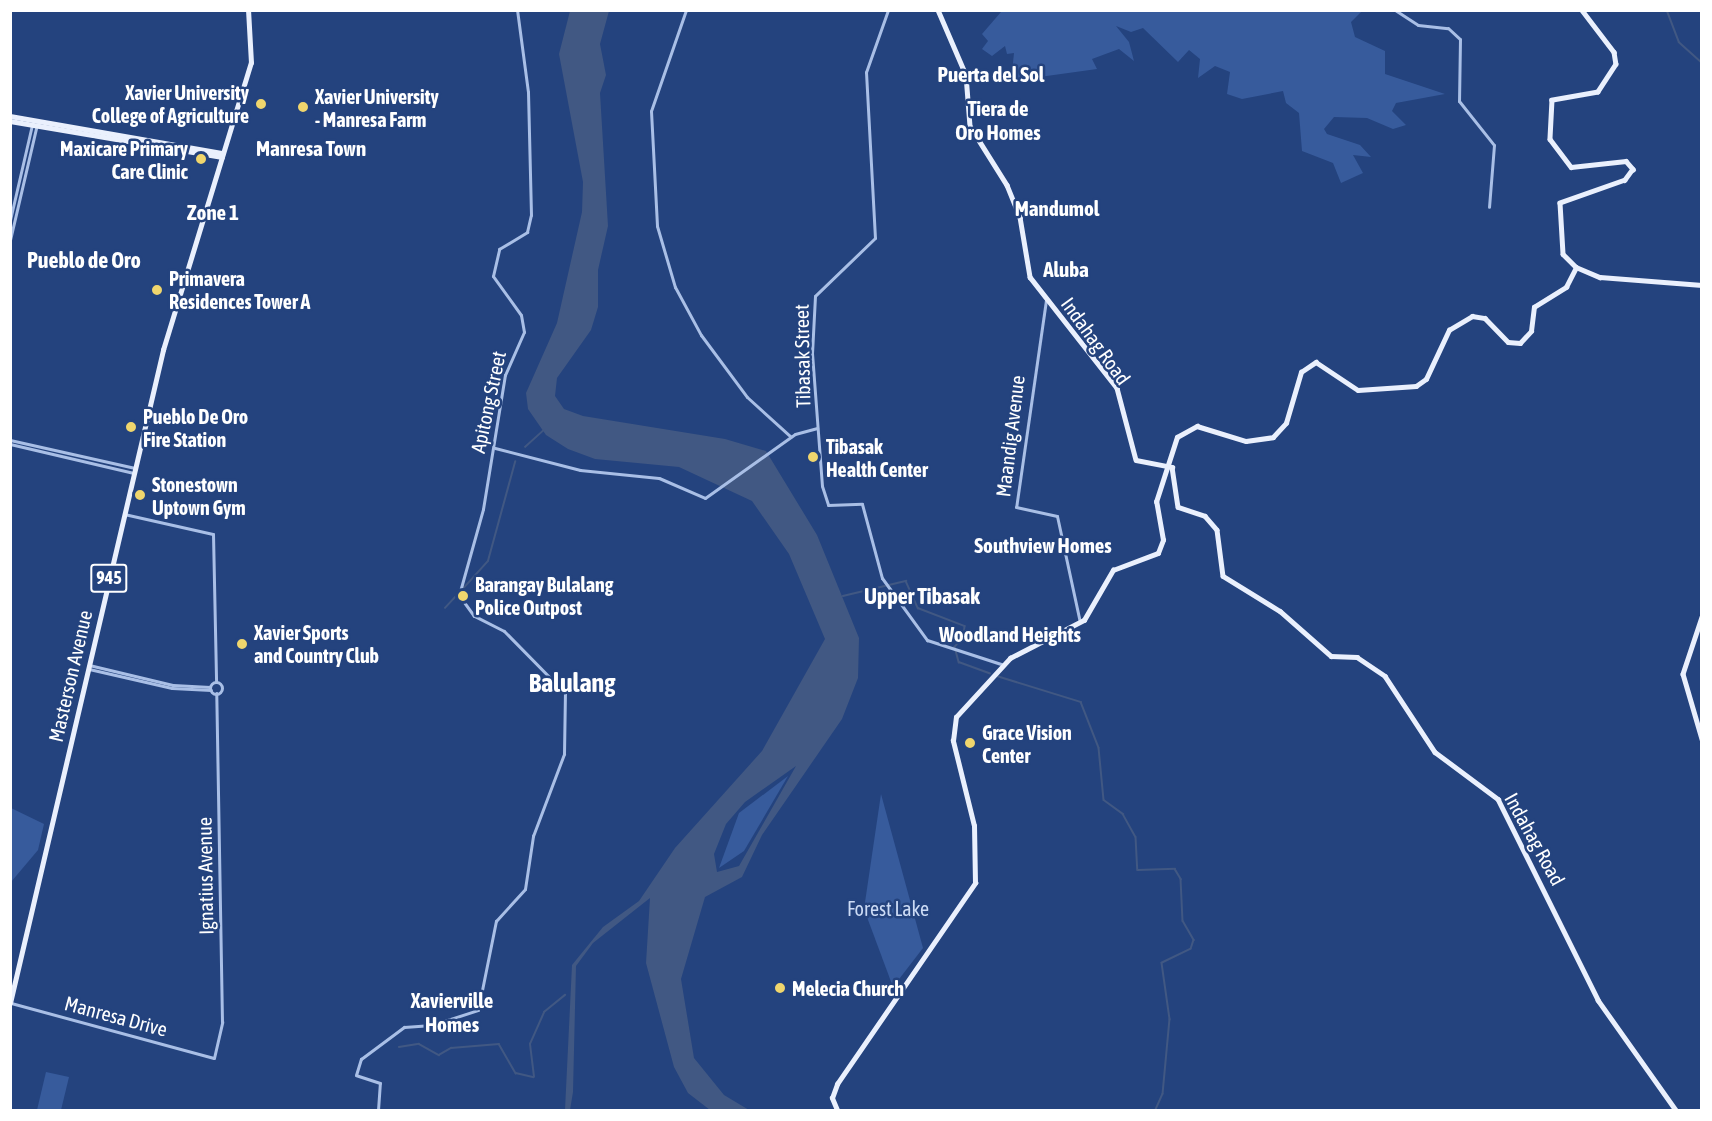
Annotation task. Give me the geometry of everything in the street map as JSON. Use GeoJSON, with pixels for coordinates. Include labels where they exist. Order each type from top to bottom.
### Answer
{"type":"FeatureCollection","features":[{"type":"Feature","properties":{"kind":"main road","name":"Masterson Avenue"},"geometry":{"type":"LineString","coordinates":[[10,1003],[166,336],[251,63],[248,10]]}},
{"type":"Feature","properties":{"kind":"main road","name":"Indahag Road"},"geometry":{"type":"LineString","coordinates":[[938,10],[966,75],[970,126],[1008,187],[1022,224],[1028,270],[1046,300],[1118,390],[1136,460],[1167,464],[1175,474],[1178,507],[1205,516],[1217,530],[1223,576],[1280,611],[1331,656],[1357,657],[1385,676],[1435,752],[1498,799],[1598,1000],[1676,1110]]}},
{"type":"Feature","properties":{"kind":"main road"},"geometry":{"type":"LineString","coordinates":[[1582,10],[1614,52],[1616,64],[1598,92],[1552,100],[1550,139],[1570,167],[1626,161],[1633,169],[1625,180],[1560,202],[1559,242],[1564,257],[1576,267],[1600,277],[1701,285]]}},
{"type":"Feature","properties":{"kind":"main road"},"geometry":{"type":"LineString","coordinates":[[10,116],[35,123]]}},
{"type":"Feature","properties":{"kind":"main road"},"geometry":{"type":"LineString","coordinates":[[10,121],[35,123],[222,155]]}},
{"type":"Feature","properties":{"kind":"main road"},"geometry":{"type":"LineString","coordinates":[[837,1110],[832,1098],[837,1083],[975,882],[974,826],[952,730],[965,703],[1004,665],[1080,623],[1089,614],[1113,570],[1160,550],[1156,507],[1167,464],[1177,437],[1197,426],[1246,441],[1276,435],[1286,423],[1301,372],[1312,363],[1326,363],[1358,390],[1412,388],[1426,379],[1449,330],[1465,319],[1479,315],[1508,342],[1525,341],[1534,307],[1566,287],[1576,267]]}},
{"type":"Feature","properties":{"kind":"main road"},"geometry":{"type":"LineString","coordinates":[[1701,617],[1683,674],[1701,739]]}},
{"type":"Feature","properties":{"kind":"street","name":"Apitong Street"},"geometry":{"type":"LineString","coordinates":[[378,1110],[380,1083],[355,1072],[361,1059],[388,1038],[410,1025],[474,1014],[483,999],[492,931],[498,915],[526,886],[533,836],[562,762],[566,732],[565,693],[495,625],[474,616],[462,604],[459,590],[482,517],[505,375],[524,325],[494,280],[494,266],[501,247],[527,232],[532,207],[528,92],[517,10]]}},
{"type":"Feature","properties":{"kind":"street"},"geometry":{"type":"LineString","coordinates":[[686,10],[658,82],[650,120],[660,238],[675,287],[705,341],[747,398],[789,438]]}},
{"type":"Feature","properties":{"kind":"street","name":"Tibasak Street"},"geometry":{"type":"LineString","coordinates":[[888,10],[866,72],[876,235],[815,296],[818,428],[826,502],[861,502],[884,582],[927,640],[953,651],[1004,665]]}},
{"type":"Feature","properties":{"kind":"street"},"geometry":{"type":"LineString","coordinates":[[1395,10],[1418,25],[1448,28],[1460,39],[1459,101],[1494,144],[1489,207]]}},
{"type":"Feature","properties":{"kind":"street"},"geometry":{"type":"LineString","coordinates":[[10,220],[35,123]]}},
{"type":"Feature","properties":{"kind":"street"},"geometry":{"type":"LineString","coordinates":[[10,240],[35,123]]}},
{"type":"Feature","properties":{"kind":"street","name":"Maandig Avenue"},"geometry":{"type":"LineString","coordinates":[[1046,300],[1016,507],[1057,516],[1082,613],[1080,623]]}},
{"type":"Feature","properties":{"kind":"street"},"geometry":{"type":"LineString","coordinates":[[495,447],[580,470],[658,478],[702,497],[716,494],[789,438],[818,428]]}},
{"type":"Feature","properties":{"kind":"street"},"geometry":{"type":"LineString","coordinates":[[10,442],[135,471]]}},
{"type":"Feature","properties":{"kind":"street"},"geometry":{"type":"LineString","coordinates":[[124,514],[213,534],[216,682],[210,688]]}},
{"type":"Feature","properties":{"kind":"street"},"geometry":{"type":"LineString","coordinates":[[1082,613],[1089,614]]}},
{"type":"Feature","properties":{"kind":"street"},"geometry":{"type":"LineString","coordinates":[[88,667],[173,685],[210,688],[216,693]]}},
{"type":"Feature","properties":{"kind":"street","name":"Ignatius Avenue"},"geometry":{"type":"LineString","coordinates":[[214,1058],[222,1022],[216,693],[222,687],[216,682]]}},
{"type":"Feature","properties":{"kind":"street","name":"Manresa Drive"},"geometry":{"type":"LineString","coordinates":[[10,1003],[214,1058]]}},
{"type":"Feature","properties":{"kind":"green space"},"geometry":{"type":"Polygon","coordinates":[[[1362,11],[1351,22],[1355,37],[1385,51],[1385,74],[1445,94],[1396,103],[1392,111],[1406,125],[1393,129],[1367,118],[1334,117],[1324,129],[1327,134],[1360,145],[1371,157],[1353,155],[1363,173],[1341,183],[1333,163],[1302,151],[1299,113],[1286,103],[1283,91],[1242,99],[1227,94],[1230,72],[1215,66],[1198,78],[1200,59],[1189,50],[1178,62],[1143,28],[1131,32],[1116,26],[1129,42],[1134,61],[1119,49],[1092,59],[1097,69],[1011,81],[1014,53],[1007,54],[1005,46],[992,56],[982,49],[988,41],[982,34],[1001,12],[1362,11]]]}},
{"type":"Feature","properties":{"kind":"green space"},"geometry":{"type":"Polygon","coordinates":[[[788,776],[744,851],[719,868],[739,813],[788,776]]]}},
{"type":"Feature","properties":{"kind":"green space","name":"Forest Lake"},"geometry":{"type":"Polygon","coordinates":[[[881,794],[923,948],[893,987],[864,909],[881,794]]]}},
{"type":"Feature","properties":{"kind":"green space"},"geometry":{"type":"Polygon","coordinates":[[[11,808],[44,824],[38,850],[11,882],[11,808]]]}},
{"type":"Feature","properties":{"kind":"green space"},"geometry":{"type":"Polygon","coordinates":[[[46,1072],[69,1077],[61,1110],[37,1110],[46,1072]]]}},
{"type":"Feature","properties":{"kind":"shaded area"},"geometry":{"type":"Polygon","coordinates":[[[570,11],[609,11],[600,44],[606,75],[600,93],[608,226],[598,270],[598,307],[591,330],[557,378],[555,396],[564,409],[583,416],[725,439],[766,451],[817,535],[859,638],[858,678],[842,719],[762,835],[742,877],[705,897],[681,979],[694,1058],[724,1095],[749,1110],[710,1110],[688,1093],[674,1067],[646,963],[650,898],[593,943],[576,966],[573,1092],[570,1110],[565,1110],[572,965],[603,927],[639,901],[675,848],[762,751],[825,639],[789,554],[752,501],[679,467],[595,459],[568,449],[546,435],[528,409],[526,393],[557,323],[582,212],[583,182],[559,54],[570,11]],[[796,766],[745,802],[726,824],[714,854],[717,872],[739,866],[796,766]]]}},
{"type":"Feature","properties":{"kind":"waterway"},"geometry":{"type":"LineString","coordinates":[[1667,10],[1679,42],[1702,63]]}},
{"type":"Feature","properties":{"kind":"waterway"},"geometry":{"type":"LineString","coordinates":[[525,447],[544,430]]}},
{"type":"Feature","properties":{"kind":"waterway"},"geometry":{"type":"LineString","coordinates":[[461,591],[488,561],[515,462]]}},
{"type":"Feature","properties":{"kind":"waterway"},"geometry":{"type":"LineString","coordinates":[[843,596],[906,581],[918,608],[965,626],[964,638],[955,647],[959,662],[990,673]]}},
{"type":"Feature","properties":{"kind":"waterway"},"geometry":{"type":"LineString","coordinates":[[445,608],[457,595]]}},
{"type":"Feature","properties":{"kind":"waterway"},"geometry":{"type":"LineString","coordinates":[[997,676],[1081,702],[1099,748],[1104,800],[1123,814],[1136,837],[1138,870],[1175,869],[1181,879],[1183,921],[1194,940],[1191,949],[1162,963],[1170,1019],[1163,1094],[1156,1110]]}},
{"type":"Feature","properties":{"kind":"waterway"},"geometry":{"type":"LineString","coordinates":[[399,1047],[419,1044],[439,1055],[451,1048],[499,1044],[516,1073],[534,1077],[530,1044],[544,1012],[565,995]]}},
{"type":"Feature","properties":{"kind":"place","name":"Xavier University College of Agriculture"},"geometry":{"type":"Point","coordinates":[261,104]}},
{"type":"Feature","properties":{"kind":"place","name":"Xavier University - Manresa Farm"},"geometry":{"type":"Point","coordinates":[303,107]}},
{"type":"Feature","properties":{"kind":"place","name":"Maxicare Primary Care Clinic"},"geometry":{"type":"Point","coordinates":[201,159]}},
{"type":"Feature","properties":{"kind":"place","name":"Primavera Residences Tower A"},"geometry":{"type":"Point","coordinates":[157,290]}},
{"type":"Feature","properties":{"kind":"place","name":"Pueblo De Oro Fire Station"},"geometry":{"type":"Point","coordinates":[131,427]}},
{"type":"Feature","properties":{"kind":"place","name":"Tibasak Health Center"},"geometry":{"type":"Point","coordinates":[813,457]}},
{"type":"Feature","properties":{"kind":"place","name":"Stonestown Uptown Gym"},"geometry":{"type":"Point","coordinates":[140,495]}},
{"type":"Feature","properties":{"kind":"place","name":"Barangay Bulalang Police Outpost"},"geometry":{"type":"Point","coordinates":[463,596]}},
{"type":"Feature","properties":{"kind":"place","name":"Xavier Sports and Country Club"},"geometry":{"type":"Point","coordinates":[242,644]}},
{"type":"Feature","properties":{"kind":"place","name":"Grace Vision Center"},"geometry":{"type":"Point","coordinates":[970,743]}},
{"type":"Feature","properties":{"kind":"place","name":"Melecia Church"},"geometry":{"type":"Point","coordinates":[780,988]}},
{"type":"Feature","properties":{"kind":"district","name":"Puerta del Sol"},"geometry":{"type":"Point","coordinates":[991,74]}},
{"type":"Feature","properties":{"kind":"district","name":"Tiera de Oro Homes"},"geometry":{"type":"Point","coordinates":[998,120]}},
{"type":"Feature","properties":{"kind":"district","name":"Manresa Town"},"geometry":{"type":"Point","coordinates":[311,148]}},
{"type":"Feature","properties":{"kind":"district","name":"Mandumol"},"geometry":{"type":"Point","coordinates":[1057,208]}},
{"type":"Feature","properties":{"kind":"district","name":"Zone 1"},"geometry":{"type":"Point","coordinates":[213,212]}},
{"type":"Feature","properties":{"kind":"district","name":"Pueblo de Oro"},"geometry":{"type":"Point","coordinates":[84,261]}},
{"type":"Feature","properties":{"kind":"district","name":"Aluba"},"geometry":{"type":"Point","coordinates":[1066,269]}},
{"type":"Feature","properties":{"kind":"district","name":"Southview Homes"},"geometry":{"type":"Point","coordinates":[1043,545]}},
{"type":"Feature","properties":{"kind":"district","name":"Upper Tibasak"},"geometry":{"type":"Point","coordinates":[922,597]}},
{"type":"Feature","properties":{"kind":"district","name":"Woodland Heights"},"geometry":{"type":"Point","coordinates":[1010,634]}},
{"type":"Feature","properties":{"kind":"district","name":"Balulang"},"geometry":{"type":"Point","coordinates":[572,684]}},
{"type":"Feature","properties":{"kind":"district","name":"Xavierville Homes"},"geometry":{"type":"Point","coordinates":[452,1012]}}]}
